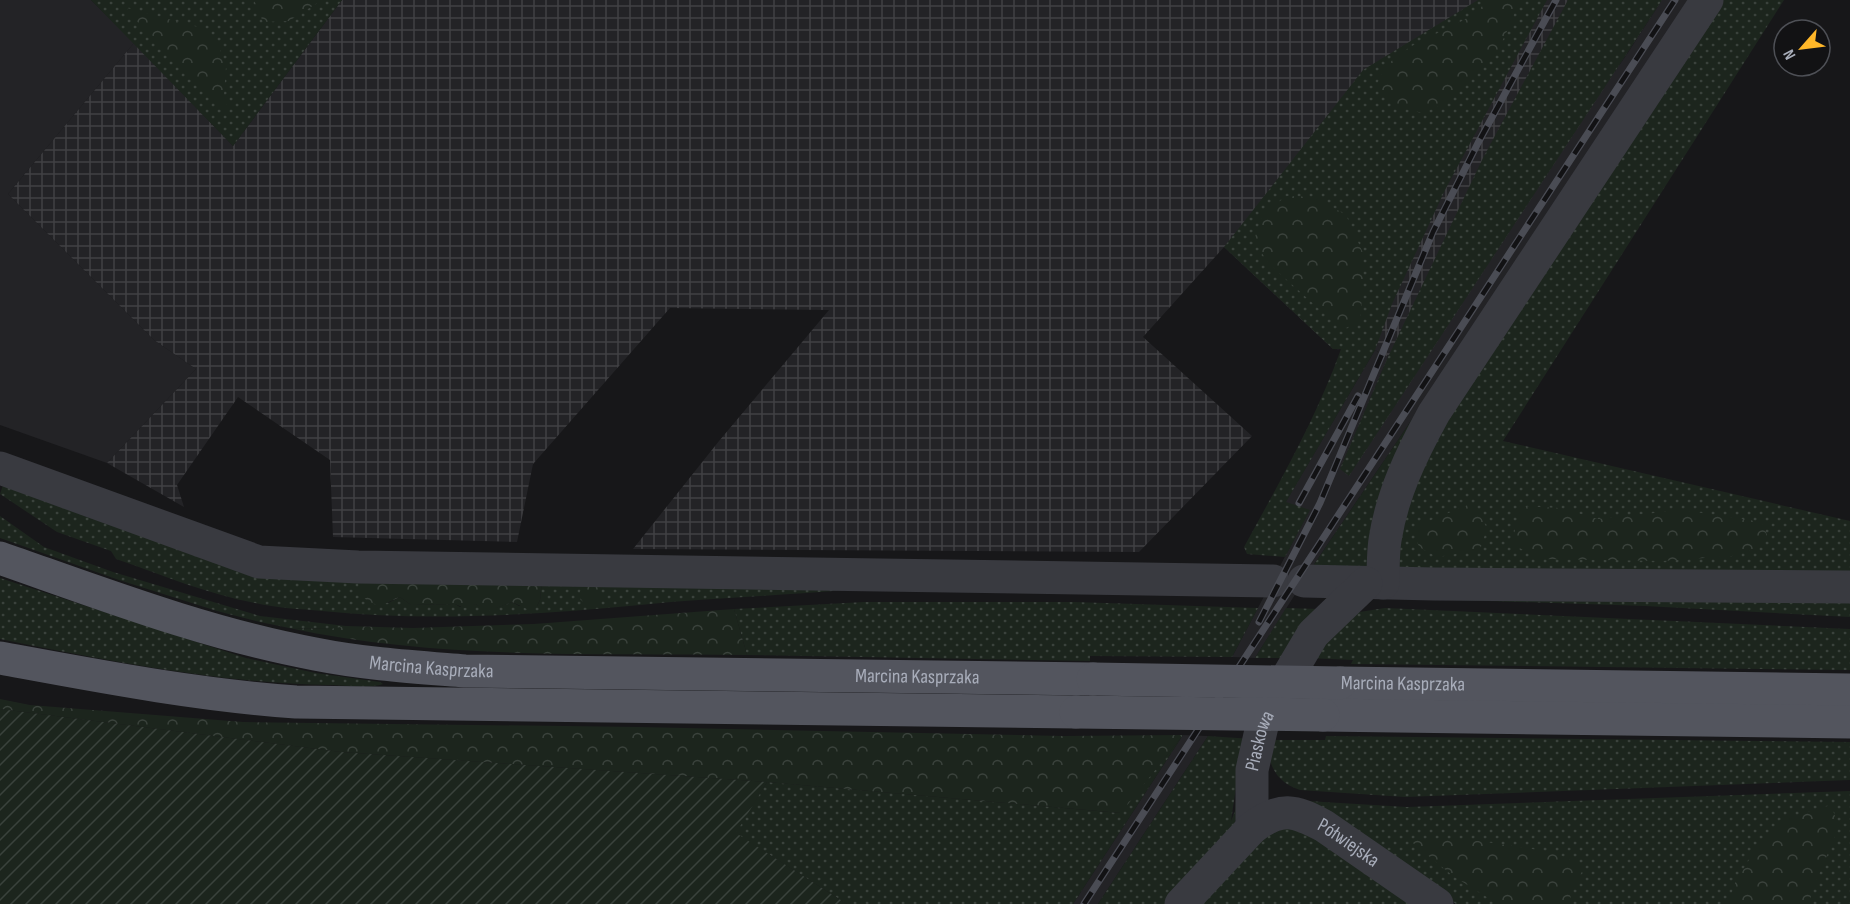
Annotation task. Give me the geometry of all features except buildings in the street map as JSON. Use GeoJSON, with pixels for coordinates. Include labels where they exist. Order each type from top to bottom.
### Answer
{"type":"FeatureCollection","features":[{"type":"Feature","properties":{"kind":"main road","name":"Marcina Kasprzaka"},"geometry":{"type":"LineString","coordinates":[[0,558],[183,621],[233,635],[315,654],[406,667],[465,671],[1850,690]]}},
{"type":"Feature","properties":{"kind":"main road","name":"Marcina Kasprzaka"},"geometry":{"type":"LineString","coordinates":[[0,658],[178,689],[296,702],[1850,722]]}},
{"type":"Feature","properties":{"kind":"street"},"geometry":{"type":"LineString","coordinates":[[1375,583],[1399,487],[1417,444],[1441,403],[1707,0]]}},
{"type":"Feature","properties":{"kind":"street"},"geometry":{"type":"LineString","coordinates":[[0,468],[259,562],[358,567],[1375,583],[1850,587]]}},
{"type":"Feature","properties":{"kind":"street","name":"Piaskowa"},"geometry":{"type":"LineString","coordinates":[[1252,828],[1252,770],[1262,726],[1313,634],[1375,583]]}},
{"type":"Feature","properties":{"kind":"street","name":"Półwiejska"},"geometry":{"type":"LineString","coordinates":[[1252,828],[1265,818],[1279,812],[1292,812],[1306,816],[1437,904]]}},
{"type":"Feature","properties":{"kind":"street"},"geometry":{"type":"LineString","coordinates":[[1181,904],[1252,828]]}},
{"type":"Feature","properties":{"kind":"shaded area"},"geometry":{"type":"Polygon","coordinates":[[[0,0],[91,0],[134,43],[8,194],[154,340],[196,369],[107,463],[0,425],[0,0]]]}},
{"type":"Feature","properties":{"kind":"shaded area"},"geometry":{"type":"Polygon","coordinates":[[[342,0],[1662,0],[1349,476],[1340,469],[1388,357],[1375,350],[1333,349],[1224,247],[1143,337],[1252,436],[1139,552],[633,549],[719,441],[829,310],[670,308],[533,464],[517,542],[333,537],[330,460],[238,397],[177,485],[184,507],[107,463],[196,369],[154,340],[8,194],[134,43],[233,146],[342,0]]]}},
{"type":"Feature","properties":{"kind":"shaded area"},"geometry":{"type":"Polygon","coordinates":[[[1662,0],[1695,0],[1313,566],[1255,658],[1232,657],[1309,511],[1285,503],[1375,350],[1388,357],[1340,469],[1662,0]]]}},
{"type":"Feature","properties":{"kind":"shaded area"},"geometry":{"type":"Polygon","coordinates":[[[1183,735],[1208,736],[1098,904],[1073,904],[1183,735]]]}},
{"type":"Feature","properties":{"kind":"green space"},"geometry":{"type":"Polygon","coordinates":[[[91,0],[342,0],[233,146],[91,0]]]}},
{"type":"Feature","properties":{"kind":"green space"},"geometry":{"type":"Polygon","coordinates":[[[254,0],[322,0],[289,21],[263,22],[254,0]]]}},
{"type":"Feature","properties":{"kind":"green space"},"geometry":{"type":"Polygon","coordinates":[[[1478,0],[1547,0],[1445,190],[1392,304],[1375,350],[1286,502],[1310,510],[1285,557],[1247,554],[1244,547],[1309,426],[1341,349],[1333,349],[1224,247],[1363,70],[1478,0]]]}},
{"type":"Feature","properties":{"kind":"green space"},"geometry":{"type":"Polygon","coordinates":[[[1488,0],[1519,0],[1497,52],[1444,104],[1422,113],[1398,107],[1383,96],[1377,84],[1385,69],[1397,56],[1466,19],[1488,0]]]}},
{"type":"Feature","properties":{"kind":"green space"},"geometry":{"type":"Polygon","coordinates":[[[1568,0],[1662,0],[1349,476],[1340,469],[1388,357],[1483,158],[1568,0]]]}},
{"type":"Feature","properties":{"kind":"green space"},"geometry":{"type":"Polygon","coordinates":[[[1695,0],[1784,0],[1503,441],[1850,521],[1850,573],[1492,575],[1313,566],[1695,0]]]}},
{"type":"Feature","properties":{"kind":"green space"},"geometry":{"type":"Polygon","coordinates":[[[127,8],[198,27],[217,41],[226,67],[224,95],[229,112],[199,89],[168,52],[129,15],[127,8]]]}},
{"type":"Feature","properties":{"kind":"green space"},"geometry":{"type":"Polygon","coordinates":[[[1287,196],[1315,197],[1346,215],[1363,253],[1360,321],[1346,328],[1338,326],[1268,263],[1254,240],[1263,213],[1287,196]]]}},
{"type":"Feature","properties":{"kind":"green space"},"geometry":{"type":"Polygon","coordinates":[[[3,485],[359,579],[388,603],[400,597],[411,605],[455,604],[460,607],[476,604],[489,609],[512,602],[519,606],[537,606],[540,600],[542,580],[844,590],[481,616],[402,616],[280,607],[220,595],[116,559],[111,551],[57,532],[0,494],[3,485]]]}},
{"type":"Feature","properties":{"kind":"green space"},"geometry":{"type":"Polygon","coordinates":[[[1473,503],[1487,528],[1480,550],[1437,557],[1419,547],[1414,530],[1426,522],[1473,503]]]}},
{"type":"Feature","properties":{"kind":"green space"},"geometry":{"type":"Polygon","coordinates":[[[1520,506],[1560,508],[1598,519],[1682,510],[1762,522],[1767,535],[1758,548],[1732,556],[1663,561],[1540,559],[1512,544],[1520,506]]]}},
{"type":"Feature","properties":{"kind":"green space"},"geometry":{"type":"Polygon","coordinates":[[[0,516],[44,547],[113,572],[260,616],[346,626],[340,629],[289,628],[217,611],[119,580],[0,538],[0,516]]]}},
{"type":"Feature","properties":{"kind":"green space"},"geometry":{"type":"Polygon","coordinates":[[[455,575],[596,582],[602,597],[599,607],[588,605],[580,599],[580,591],[585,584],[542,580],[540,600],[537,606],[527,609],[512,602],[486,612],[476,604],[464,608],[455,604],[411,605],[400,597],[380,606],[363,597],[358,585],[359,579],[455,575]]]}},
{"type":"Feature","properties":{"kind":"green space"},"geometry":{"type":"Polygon","coordinates":[[[0,578],[246,658],[383,684],[364,687],[246,680],[164,670],[0,639],[0,578]]]}},
{"type":"Feature","properties":{"kind":"green space"},"geometry":{"type":"Polygon","coordinates":[[[1367,597],[1850,601],[1850,617],[1645,606],[1367,597]]]}},
{"type":"Feature","properties":{"kind":"green space"},"geometry":{"type":"Polygon","coordinates":[[[864,602],[1074,602],[1258,608],[1232,657],[1090,656],[1090,661],[747,655],[734,609],[864,602]]]}},
{"type":"Feature","properties":{"kind":"green space"},"geometry":{"type":"Polygon","coordinates":[[[1286,608],[1319,609],[1293,658],[1255,658],[1286,608]]]}},
{"type":"Feature","properties":{"kind":"green space"},"geometry":{"type":"Polygon","coordinates":[[[1385,608],[1850,629],[1850,670],[1351,664],[1353,660],[1307,658],[1353,613],[1385,608]]]}},
{"type":"Feature","properties":{"kind":"green space"},"geometry":{"type":"Polygon","coordinates":[[[734,609],[747,655],[574,654],[459,650],[345,638],[289,628],[330,629],[346,626],[413,628],[534,624],[734,609]]]}},
{"type":"Feature","properties":{"kind":"green space"},"geometry":{"type":"Polygon","coordinates":[[[0,699],[30,705],[243,722],[1063,736],[1183,735],[1121,813],[767,782],[341,752],[0,709],[0,699]]]}},
{"type":"Feature","properties":{"kind":"green space"},"geometry":{"type":"Polygon","coordinates":[[[0,709],[341,752],[767,782],[736,833],[847,904],[0,904],[0,709]]]}},
{"type":"Feature","properties":{"kind":"green space"},"geometry":{"type":"Polygon","coordinates":[[[1183,735],[1073,904],[847,904],[735,833],[767,782],[1120,813],[1183,735]]]}},
{"type":"Feature","properties":{"kind":"green space"},"geometry":{"type":"Polygon","coordinates":[[[1208,736],[1252,739],[1238,774],[1231,821],[1235,811],[1237,787],[1237,817],[1232,830],[1166,904],[1098,904],[1208,736]]]}},
{"type":"Feature","properties":{"kind":"green space"},"geometry":{"type":"Polygon","coordinates":[[[1326,736],[1850,742],[1850,780],[1405,797],[1300,790],[1284,782],[1274,771],[1267,740],[1325,740],[1326,736]]]}},
{"type":"Feature","properties":{"kind":"green space"},"geometry":{"type":"Polygon","coordinates":[[[1850,791],[1850,904],[1456,904],[1307,801],[1407,807],[1850,791]]]}},
{"type":"Feature","properties":{"kind":"green space"},"geometry":{"type":"Polygon","coordinates":[[[1831,805],[1839,827],[1812,891],[1809,904],[1728,904],[1735,883],[1758,845],[1780,820],[1831,805]]]}},
{"type":"Feature","properties":{"kind":"green space"},"geometry":{"type":"Polygon","coordinates":[[[1295,827],[1425,904],[1195,904],[1258,839],[1275,829],[1295,827]]]}},
{"type":"Feature","properties":{"kind":"green space"},"geometry":{"type":"Polygon","coordinates":[[[1408,839],[1472,840],[1552,852],[1585,866],[1570,894],[1571,904],[1498,904],[1453,876],[1408,839]]]}},
{"type":"Feature","properties":{"kind":"railway"},"geometry":{"type":"LineString","coordinates":[[1259,622],[1320,503],[1433,232],[1478,143],[1556,0]]}},
{"type":"Feature","properties":{"kind":"railway"},"geometry":{"type":"LineString","coordinates":[[1084,904],[1675,0]]}},
{"type":"Feature","properties":{"kind":"railway"},"geometry":{"type":"LineString","coordinates":[[1299,503],[1358,396]]}}]}
